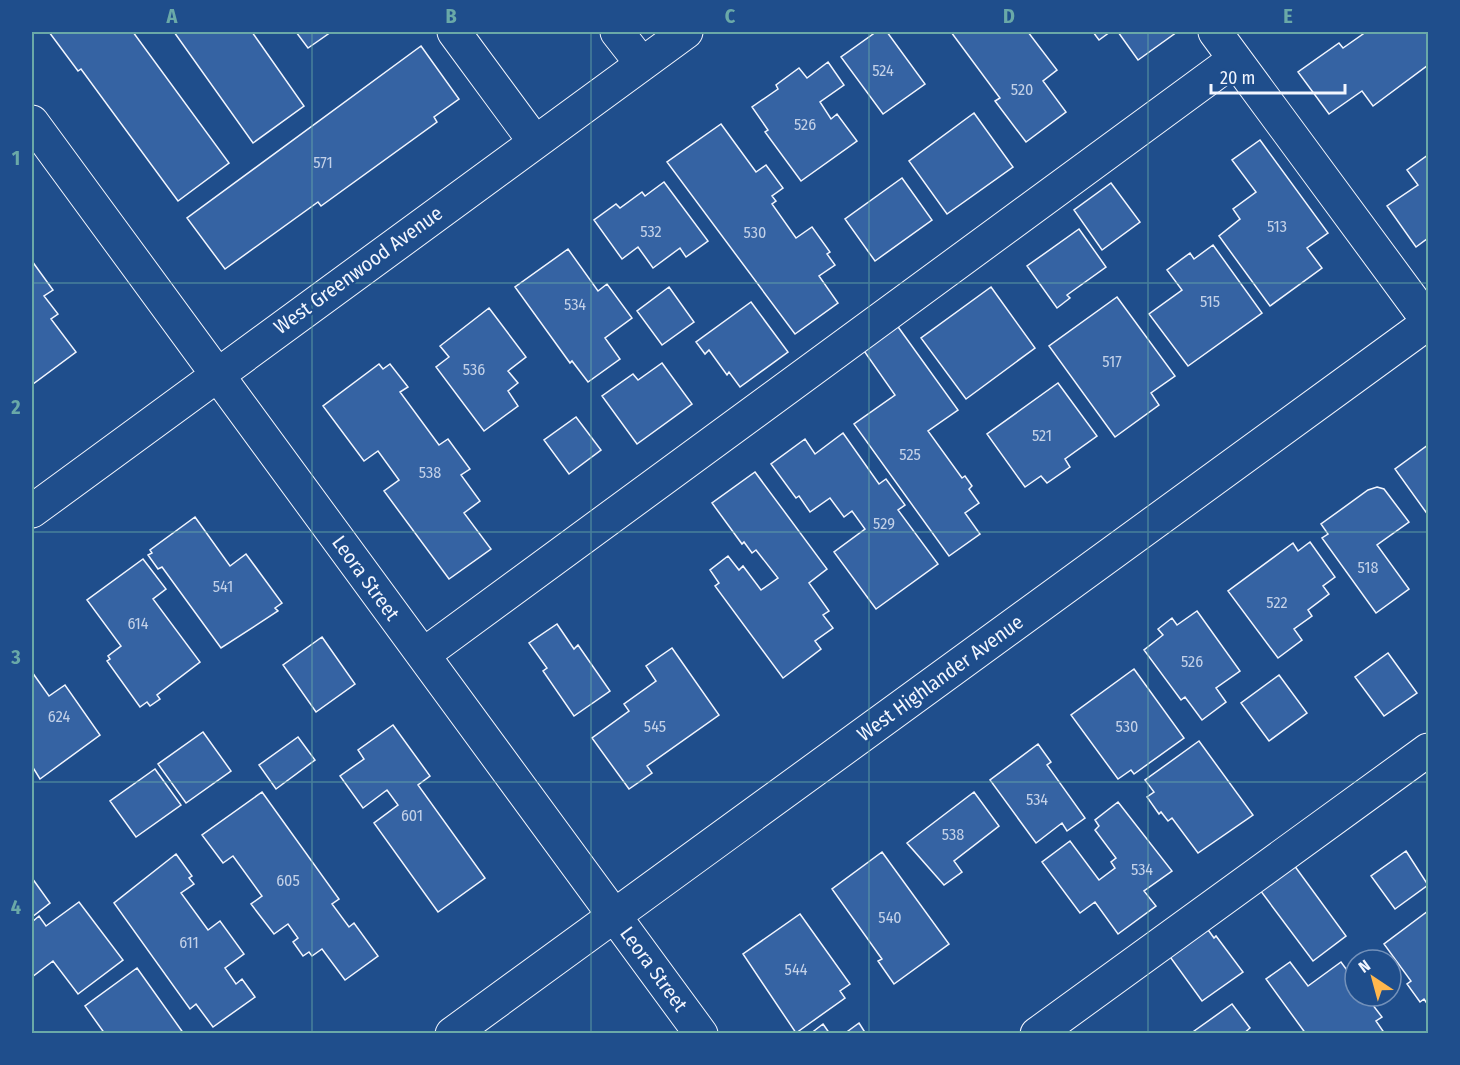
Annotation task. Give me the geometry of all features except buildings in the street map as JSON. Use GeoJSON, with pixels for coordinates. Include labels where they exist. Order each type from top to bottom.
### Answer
{"type":"FeatureCollection","features":[{"type":"Feature","properties":{"kind":"street"},"geometry":{"type":"LineString","coordinates":[[454,32],[535,142]]}},
{"type":"Feature","properties":{"kind":"street"},"geometry":{"type":"LineString","coordinates":[[617,32],[642,64]]}},
{"type":"Feature","properties":{"kind":"street","name":"West Greenwood Avenue"},"geometry":{"type":"LineString","coordinates":[[32,511],[686,32]]}},
{"type":"Feature","properties":{"kind":"street"},"geometry":{"type":"LineString","coordinates":[[1215,32],[1428,322]]}},
{"type":"Feature","properties":{"kind":"street"},"geometry":{"type":"LineString","coordinates":[[423,655],[1235,59]]}},
{"type":"Feature","properties":{"kind":"street","name":"Leora Street"},"geometry":{"type":"LineString","coordinates":[[32,122],[701,1034]]}},
{"type":"Feature","properties":{"kind":"street","name":"West Highlander Avenue"},"geometry":{"type":"LineString","coordinates":[[452,1034],[1428,322]]}},
{"type":"Feature","properties":{"kind":"street"},"geometry":{"type":"LineString","coordinates":[[1037,1034],[1428,750]]}}]}
